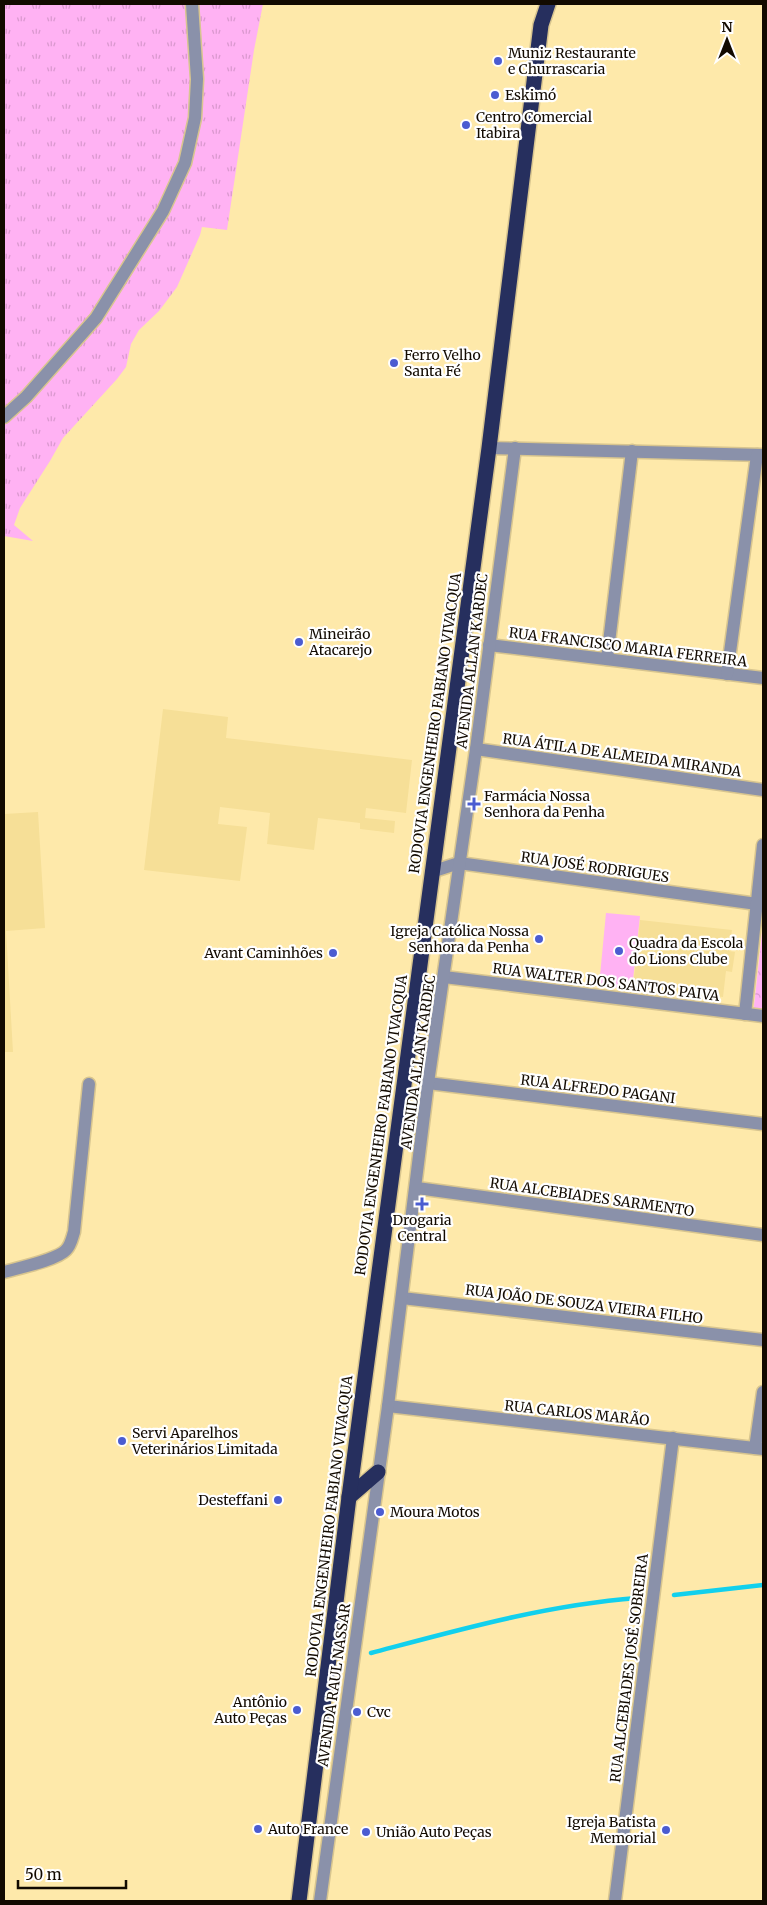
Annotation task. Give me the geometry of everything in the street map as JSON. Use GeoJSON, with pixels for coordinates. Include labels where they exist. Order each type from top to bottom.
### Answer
{"type":"FeatureCollection","features":[{"type":"Feature","properties":{"kind":"highway","name":"RODOVIA ENGENHEIRO FABIANO VIVACQUA"},"geometry":{"type":"LineString","coordinates":[[539,4],[541,25]]}},
{"type":"Feature","properties":{"kind":"highway","name":"RODOVIA ENGENHEIRO FABIANO VIVACQUA"},"geometry":{"type":"LineString","coordinates":[[299,1901],[348,1497],[489,448],[541,25],[548,4]]}},
{"type":"Feature","properties":{"kind":"highway"},"geometry":{"type":"LineString","coordinates":[[348,1497],[378,1472]]}},
{"type":"Feature","properties":{"kind":"street"},"geometry":{"type":"LineString","coordinates":[[4,417],[26,397],[96,318],[163,211],[185,163],[195,118],[197,79],[192,4]]}},
{"type":"Feature","properties":{"kind":"street"},"geometry":{"type":"LineString","coordinates":[[489,448],[760,455],[727,674]]}},
{"type":"Feature","properties":{"kind":"street","name":"AVENIDA ALLAN KARDEC"},"geometry":{"type":"LineString","coordinates":[[378,1472],[402,1298],[428,1083],[476,749],[515,448]]}},
{"type":"Feature","properties":{"kind":"street"},"geometry":{"type":"LineString","coordinates":[[608,659],[632,451]]}},
{"type":"Feature","properties":{"kind":"street","name":"RUA FRANCISCO MARIA FERREIRA"},"geometry":{"type":"LineString","coordinates":[[489,645],[763,678]]}},
{"type":"Feature","properties":{"kind":"street","name":"RUA ÁTILA DE ALMEIDA MIRANDA"},"geometry":{"type":"LineString","coordinates":[[476,749],[763,790]]}},
{"type":"Feature","properties":{"kind":"street"},"geometry":{"type":"LineString","coordinates":[[745,1014],[763,845]]}},
{"type":"Feature","properties":{"kind":"street","name":"RUA JOSÉ RODRIGUES"},"geometry":{"type":"LineString","coordinates":[[431,872],[459,863],[757,904]]}},
{"type":"Feature","properties":{"kind":"street","name":"RUA WALTER DOS SANTOS PAIVA"},"geometry":{"type":"LineString","coordinates":[[444,977],[763,1016]]}},
{"type":"Feature","properties":{"kind":"street","name":"RUA ALFREDO PAGANI"},"geometry":{"type":"LineString","coordinates":[[428,1083],[763,1124]]}},
{"type":"Feature","properties":{"kind":"street"},"geometry":{"type":"LineString","coordinates":[[4,1272],[52,1257],[66,1251],[70,1244],[74,1232],[89,1084]]}},
{"type":"Feature","properties":{"kind":"street","name":"RUA ALCEBIADES SARMENTO"},"geometry":{"type":"LineString","coordinates":[[416,1188],[763,1235]]}},
{"type":"Feature","properties":{"kind":"street","name":"RUA JOÃO DE SOUZA VIEIRA FILHO"},"geometry":{"type":"LineString","coordinates":[[402,1298],[763,1340]]}},
{"type":"Feature","properties":{"kind":"street"},"geometry":{"type":"LineString","coordinates":[[759,1449],[763,1392]]}},
{"type":"Feature","properties":{"kind":"street","name":"RUA CARLOS MARÃO"},"geometry":{"type":"LineString","coordinates":[[388,1406],[759,1449]]}},
{"type":"Feature","properties":{"kind":"street","name":"RUA ALCEBIADES JOSÉ SOBREIRA"},"geometry":{"type":"LineString","coordinates":[[615,1901],[673,1438]]}},
{"type":"Feature","properties":{"kind":"street","name":"AVENIDA RAUL NASSAR"},"geometry":{"type":"LineString","coordinates":[[320,1901],[378,1472]]}},
{"type":"Feature","properties":{"kind":"street"},"geometry":{"type":"LineString","coordinates":[[307,1830],[330,1830]]}},
{"type":"Feature","properties":{"kind":"shaded area"},"geometry":{"type":"Polygon","coordinates":[[[163,709],[228,717],[226,738],[412,760],[406,813],[366,808],[365,818],[395,821],[394,833],[360,829],[360,823],[318,818],[314,850],[267,844],[270,813],[220,807],[218,824],[247,827],[240,881],[144,870],[163,709]]]}},
{"type":"Feature","properties":{"kind":"shaded area"},"geometry":{"type":"Polygon","coordinates":[[[38,812],[45,928],[6,931],[13,1052],[4,1052],[4,814],[38,812]]]}},
{"type":"Feature","properties":{"kind":"shaded area"},"geometry":{"type":"Polygon","coordinates":[[[640,920],[732,930],[729,951],[735,952],[732,972],[726,971],[723,997],[633,987],[640,920]]]}},
{"type":"Feature","properties":{"kind":"green space"},"geometry":{"type":"Polygon","coordinates":[[[4,4],[263,4],[254,50],[227,230],[202,227],[177,287],[159,311],[139,330],[131,344],[126,367],[63,438],[20,508],[14,525],[33,541],[4,536],[4,4]]]}},
{"type":"Feature","properties":{"kind":"green space","name":"Quadra da Escola do Lions Clube"},"geometry":{"type":"Polygon","coordinates":[[[606,913],[640,916],[632,989],[599,986],[606,913]]]}},
{"type":"Feature","properties":{"kind":"green space"},"geometry":{"type":"Polygon","coordinates":[[[763,923],[763,1012],[754,1010],[754,1006],[763,923]]]}},
{"type":"Feature","properties":{"kind":"waterway"},"geometry":{"type":"LineString","coordinates":[[674,1595],[763,1585]]}},
{"type":"Feature","properties":{"kind":"waterway"},"geometry":{"type":"LineString","coordinates":[[371,1653],[469,1627],[536,1612],[603,1601],[637,1598]]}},
{"type":"Feature","properties":{"kind":"place","name":"Muniz Restaurante e Churrascaria"},"geometry":{"type":"Point","coordinates":[498,61]}},
{"type":"Feature","properties":{"kind":"place","name":"Eskimó"},"geometry":{"type":"Point","coordinates":[495,95]}},
{"type":"Feature","properties":{"kind":"place","name":"Centro Comercial Itabira"},"geometry":{"type":"Point","coordinates":[466,125]}},
{"type":"Feature","properties":{"kind":"place","name":"Ferro Velho Santa Fé"},"geometry":{"type":"Point","coordinates":[394,363]}},
{"type":"Feature","properties":{"kind":"place","name":"Mineirão Atacarejo"},"geometry":{"type":"Point","coordinates":[299,642]}},
{"type":"Feature","properties":{"kind":"place","name":"Farmácia Nossa Senhora da Penha"},"geometry":{"type":"Point","coordinates":[474,804]}},
{"type":"Feature","properties":{"kind":"place","name":"Igreja Católica Nossa Senhora da Penha"},"geometry":{"type":"Point","coordinates":[539,939]}},
{"type":"Feature","properties":{"kind":"place","name":"Quadra da Escola do Lions Clube"},"geometry":{"type":"Point","coordinates":[619,951]}},
{"type":"Feature","properties":{"kind":"place","name":"Avant Caminhões"},"geometry":{"type":"Point","coordinates":[333,953]}},
{"type":"Feature","properties":{"kind":"place","name":"Drogaria Central"},"geometry":{"type":"Point","coordinates":[422,1204]}},
{"type":"Feature","properties":{"kind":"place","name":"Servi Aparelhos Veterinários Limitada"},"geometry":{"type":"Point","coordinates":[122,1441]}},
{"type":"Feature","properties":{"kind":"place","name":"Desteffani"},"geometry":{"type":"Point","coordinates":[278,1500]}},
{"type":"Feature","properties":{"kind":"place","name":"Moura Motos"},"geometry":{"type":"Point","coordinates":[380,1512]}},
{"type":"Feature","properties":{"kind":"place","name":"Antônio Auto Peças"},"geometry":{"type":"Point","coordinates":[297,1710]}},
{"type":"Feature","properties":{"kind":"place","name":"Cvc"},"geometry":{"type":"Point","coordinates":[357,1712]}},
{"type":"Feature","properties":{"kind":"place","name":"Auto France"},"geometry":{"type":"Point","coordinates":[258,1829]}},
{"type":"Feature","properties":{"kind":"place","name":"Igreja Batista Memorial"},"geometry":{"type":"Point","coordinates":[666,1830]}},
{"type":"Feature","properties":{"kind":"place","name":"União Auto Peças"},"geometry":{"type":"Point","coordinates":[366,1832]}}]}
